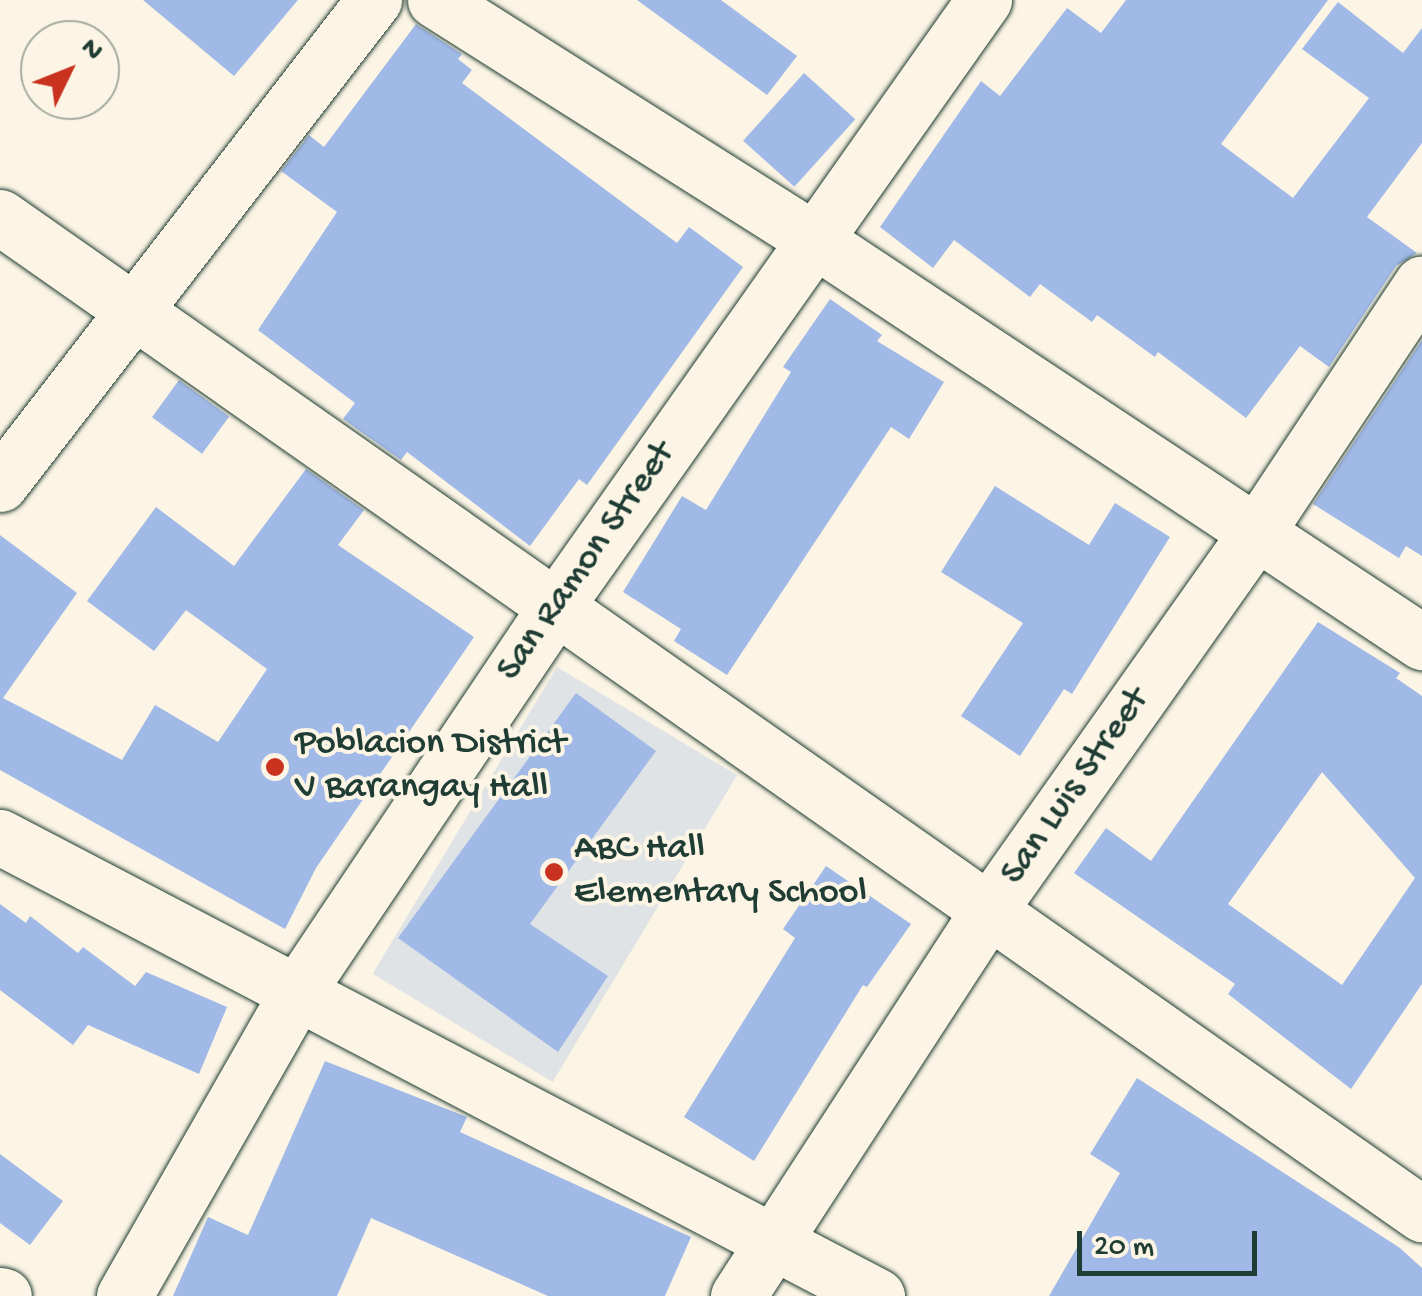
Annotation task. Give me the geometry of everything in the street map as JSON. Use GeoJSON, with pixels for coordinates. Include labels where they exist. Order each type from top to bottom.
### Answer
{"type":"FeatureCollection","features":[{"type":"Feature","properties":{"kind":"street"},"geometry":{"type":"LineString","coordinates":[[0,484],[374,0]]}},
{"type":"Feature","properties":{"kind":"street"},"geometry":{"type":"LineString","coordinates":[[435,0],[812,238],[1422,642]]}},
{"type":"Feature","properties":{"kind":"street","name":"San Ramon Street"},"geometry":{"type":"LineString","coordinates":[[124,1296],[299,989],[556,606],[812,238],[984,0]]}},
{"type":"Feature","properties":{"kind":"street"},"geometry":{"type":"LineString","coordinates":[[0,217],[1422,1214]]}},
{"type":"Feature","properties":{"kind":"street","name":"San Luis Street"},"geometry":{"type":"LineString","coordinates":[[738,1296],[989,910],[1258,530],[1422,283]]}},
{"type":"Feature","properties":{"kind":"street"},"geometry":{"type":"LineString","coordinates":[[0,836],[299,989],[769,1244],[877,1296]]}},
{"type":"Feature","properties":{"kind":"shaded area","name":"ABC Hall Elementary School"},"geometry":{"type":"Polygon","coordinates":[[[557,667],[737,775],[553,1082],[373,974],[557,667]]]}},
{"type":"Feature","properties":{"kind":"building"},"geometry":{"type":"Polygon","coordinates":[[[143,0],[298,0],[234,76],[143,0]]]}},
{"type":"Feature","properties":{"kind":"building"},"geometry":{"type":"Polygon","coordinates":[[[637,0],[721,0],[797,56],[767,95],[637,0]]]}},
{"type":"Feature","properties":{"kind":"building"},"geometry":{"type":"Polygon","coordinates":[[[1126,0],[1328,0],[1221,144],[1293,198],[1369,98],[1302,49],[1338,2],[1403,53],[1422,28],[1422,143],[1367,217],[1417,253],[1396,266],[1329,367],[1300,346],[1246,418],[1158,352],[1155,357],[1097,315],[1092,322],[1040,284],[1030,297],[954,240],[933,268],[880,227],[981,81],[1000,96],[1067,8],[1101,33],[1126,0]]]}},
{"type":"Feature","properties":{"kind":"building"},"geometry":{"type":"Polygon","coordinates":[[[416,24],[462,54],[458,59],[472,70],[462,83],[677,243],[689,227],[743,267],[587,485],[579,479],[530,546],[407,452],[401,460],[343,419],[355,403],[258,330],[337,212],[281,171],[309,135],[324,147],[416,24]]]}},
{"type":"Feature","properties":{"kind":"building"},"geometry":{"type":"Polygon","coordinates":[[[804,73],[855,119],[794,187],[743,141],[804,73]]]}},
{"type":"Feature","properties":{"kind":"building"},"geometry":{"type":"Polygon","coordinates":[[[830,299],[882,335],[877,341],[944,382],[909,439],[891,427],[727,675],[674,641],[681,629],[623,592],[682,496],[706,510],[791,372],[783,367],[830,299]]]}},
{"type":"Feature","properties":{"kind":"building"},"geometry":{"type":"Polygon","coordinates":[[[1422,340],[1422,556],[1406,546],[1399,558],[1313,504],[1422,340]]]}},
{"type":"Feature","properties":{"kind":"building"},"geometry":{"type":"Polygon","coordinates":[[[179,380],[229,416],[202,454],[152,417],[179,380]]]}},
{"type":"Feature","properties":{"kind":"building"},"geometry":{"type":"Polygon","coordinates":[[[306,469],[364,510],[338,545],[474,637],[316,868],[285,929],[0,770],[0,535],[77,593],[3,698],[122,760],[155,705],[218,742],[267,669],[186,610],[154,651],[87,601],[156,507],[234,566],[306,469]]]}},
{"type":"Feature","properties":{"kind":"building"},"geometry":{"type":"Polygon","coordinates":[[[995,486],[1089,545],[1115,503],[1170,537],[1072,694],[1064,689],[1020,756],[961,716],[1023,623],[941,572],[995,486]]]}},
{"type":"Feature","properties":{"kind":"building"},"geometry":{"type":"Polygon","coordinates":[[[1318,622],[1400,673],[1396,678],[1422,696],[1422,984],[1351,1089],[1228,994],[1235,984],[1074,873],[1106,828],[1151,861],[1318,622]],[[1322,772],[1228,904],[1342,985],[1415,878],[1322,772]]]}},
{"type":"Feature","properties":{"kind":"building"},"geometry":{"type":"Polygon","coordinates":[[[576,693],[656,751],[530,924],[608,976],[558,1052],[398,938],[576,693]]]}},
{"type":"Feature","properties":{"kind":"building"},"geometry":{"type":"Polygon","coordinates":[[[826,866],[911,924],[867,987],[863,985],[754,1161],[684,1117],[795,938],[783,929],[826,866]]]}},
{"type":"Feature","properties":{"kind":"building"},"geometry":{"type":"Polygon","coordinates":[[[0,904],[26,923],[30,916],[78,953],[83,947],[135,986],[146,972],[227,1007],[199,1074],[88,1025],[73,1045],[0,990],[0,904]]]}},
{"type":"Feature","properties":{"kind":"building"},"geometry":{"type":"Polygon","coordinates":[[[325,1061],[467,1117],[460,1132],[691,1237],[665,1296],[548,1296],[371,1218],[337,1296],[173,1296],[208,1217],[248,1235],[325,1061]]]}},
{"type":"Feature","properties":{"kind":"building"},"geometry":{"type":"Polygon","coordinates":[[[1137,1078],[1400,1248],[1422,1268],[1422,1296],[1049,1296],[1120,1173],[1090,1154],[1137,1078]]]}},
{"type":"Feature","properties":{"kind":"building"},"geometry":{"type":"Polygon","coordinates":[[[0,1154],[63,1201],[30,1245],[0,1223],[0,1154]]]}},
{"type":"Feature","properties":{"kind":"place","name":"Poblacion District V Barangay Hall"},"geometry":{"type":"Point","coordinates":[275,767]}},
{"type":"Feature","properties":{"kind":"place","name":"ABC Hall Elementary School"},"geometry":{"type":"Point","coordinates":[554,872]}}]}
